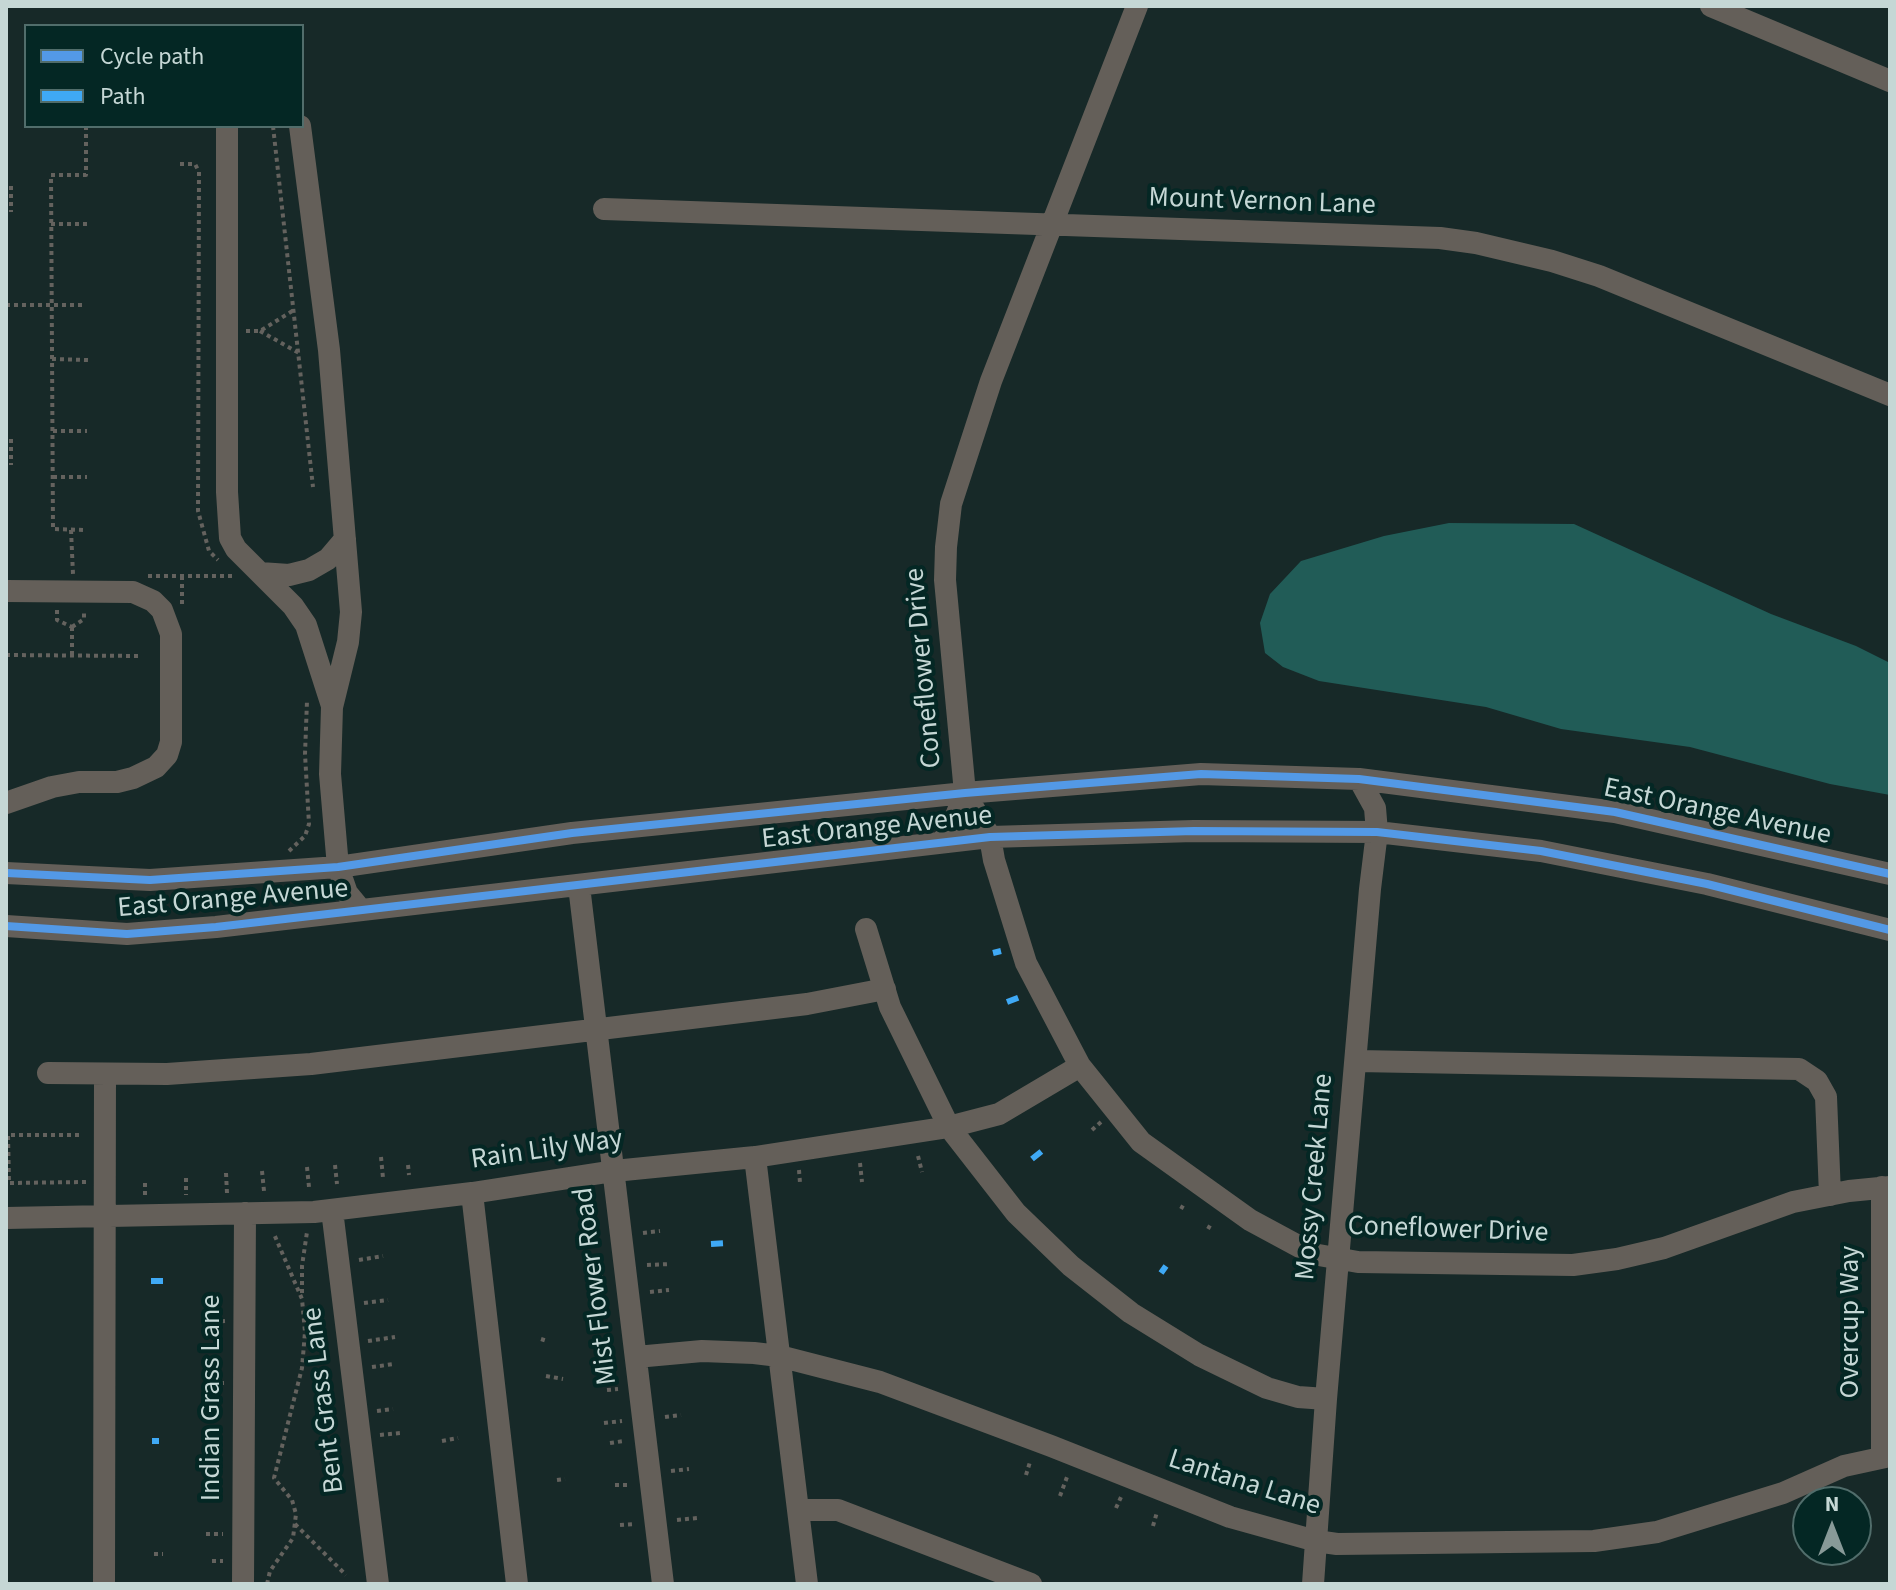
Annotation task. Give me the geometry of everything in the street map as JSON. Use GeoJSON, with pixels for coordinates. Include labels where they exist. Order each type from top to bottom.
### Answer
{"type":"FeatureCollection","features":[{"type":"Feature","properties":{"kind":"street","name":"Coneflower Drive"},"geometry":{"type":"LineString","coordinates":[[1137,6],[991,381],[951,504],[945,580],[965,793],[990,837],[994,860],[1026,963],[1080,1066],[1141,1142],[1250,1220],[1313,1254],[1358,1262],[1573,1265],[1602,1261],[1664,1248],[1793,1202],[1886,1187]]}},
{"type":"Feature","properties":{"kind":"street"},"geometry":{"type":"LineString","coordinates":[[1711,6],[1890,81]]}},
{"type":"Feature","properties":{"kind":"street"},"geometry":{"type":"LineString","coordinates":[[227,128],[230,538],[236,549],[293,606],[306,625],[332,707]]}},
{"type":"Feature","properties":{"kind":"street"},"geometry":{"type":"LineString","coordinates":[[300,128],[329,350],[351,612],[348,642],[332,707],[330,774],[338,867],[347,893],[361,910]]}},
{"type":"Feature","properties":{"kind":"street","name":"Mount Vernon Lane"},"geometry":{"type":"LineString","coordinates":[[604,209],[1440,238],[1552,261],[1599,276],[1890,395]]}},
{"type":"Feature","properties":{"kind":"street"},"geometry":{"type":"LineString","coordinates":[[260,573],[289,575],[309,570],[328,559],[345,539]]}},
{"type":"Feature","properties":{"kind":"street"},"geometry":{"type":"LineString","coordinates":[[6,591],[133,592],[153,601],[162,610],[171,634],[171,742],[167,755],[156,767],[133,778],[52,787],[6,803]]}},
{"type":"Feature","properties":{"kind":"street","name":"East Orange Avenue"},"geometry":{"type":"LineString","coordinates":[[6,873],[150,880],[338,867],[572,833],[965,793],[1201,774],[1359,779],[1615,812],[1890,874]]}},
{"type":"Feature","properties":{"kind":"street","name":"Mossy Creek Lane"},"geometry":{"type":"LineString","coordinates":[[1313,1584],[1338,1258],[1377,832],[1375,808],[1359,779]]}},
{"type":"Feature","properties":{"kind":"street"},"geometry":{"type":"LineString","coordinates":[[939,843],[948,836],[965,793]]}},
{"type":"Feature","properties":{"kind":"street","name":"East Orange Avenue"},"geometry":{"type":"LineString","coordinates":[[6,926],[127,934],[216,927],[990,837],[1194,831],[1377,832],[1541,851],[1707,884],[1890,930]]}},
{"type":"Feature","properties":{"kind":"street","name":"Mist Flower Road"},"geometry":{"type":"LineString","coordinates":[[579,886],[663,1584]]}},
{"type":"Feature","properties":{"kind":"street"},"geometry":{"type":"LineString","coordinates":[[866,929],[890,1007],[949,1127],[1016,1213],[1071,1266],[1131,1313],[1199,1355],[1267,1388],[1298,1397],[1326,1399]]}},
{"type":"Feature","properties":{"kind":"street"},"geometry":{"type":"LineString","coordinates":[[48,1073],[167,1074],[302,1065],[839,1000],[885,989]]}},
{"type":"Feature","properties":{"kind":"street"},"geometry":{"type":"LineString","coordinates":[[1357,1061],[1799,1069],[1817,1081],[1826,1097],[1830,1195]]}},
{"type":"Feature","properties":{"kind":"street","name":"Rain Lily Way"},"geometry":{"type":"LineString","coordinates":[[6,1218],[332,1210],[614,1171],[755,1157],[949,1127],[999,1114],[1080,1066]]}},
{"type":"Feature","properties":{"kind":"street"},"geometry":{"type":"LineString","coordinates":[[104,1584],[105,1074]]}},
{"type":"Feature","properties":{"kind":"street"},"geometry":{"type":"LineString","coordinates":[[755,1157],[807,1584]]}},
{"type":"Feature","properties":{"kind":"street","name":"Overcup Way"},"geometry":{"type":"LineString","coordinates":[[1886,1187],[1886,1456]]}},
{"type":"Feature","properties":{"kind":"street"},"geometry":{"type":"LineString","coordinates":[[472,1193],[517,1584]]}},
{"type":"Feature","properties":{"kind":"street","name":"Bent Grass Lane"},"geometry":{"type":"LineString","coordinates":[[332,1210],[378,1584]]}},
{"type":"Feature","properties":{"kind":"street","name":"Indian Grass Lane"},"geometry":{"type":"LineString","coordinates":[[243,1584],[245,1213]]}},
{"type":"Feature","properties":{"kind":"street","name":"Lantana Lane"},"geometry":{"type":"LineString","coordinates":[[636,1357],[702,1351],[779,1356],[880,1382],[1230,1517],[1337,1544],[1594,1541],[1657,1532],[1783,1493],[1844,1466],[1886,1456]]}},
{"type":"Feature","properties":{"kind":"street"},"geometry":{"type":"LineString","coordinates":[[798,1510],[838,1510],[1031,1584]]}},
{"type":"Feature","properties":{"kind":"path"},"geometry":{"type":"LineString","coordinates":[[86,128],[86,175],[51,175],[53,529],[86,530]]}},
{"type":"Feature","properties":{"kind":"path"},"geometry":{"type":"LineString","coordinates":[[273,128],[313,487]]}},
{"type":"Feature","properties":{"kind":"path"},"geometry":{"type":"LineString","coordinates":[[11,186],[11,212]]}},
{"type":"Feature","properties":{"kind":"path"},"geometry":{"type":"LineString","coordinates":[[51,224],[87,224]]}},
{"type":"Feature","properties":{"kind":"path"},"geometry":{"type":"LineString","coordinates":[[6,305],[86,305]]}},
{"type":"Feature","properties":{"kind":"path"},"geometry":{"type":"LineString","coordinates":[[294,310],[260,331],[299,353]]}},
{"type":"Feature","properties":{"kind":"path"},"geometry":{"type":"LineString","coordinates":[[52,359],[88,360]]}},
{"type":"Feature","properties":{"kind":"path"},"geometry":{"type":"LineString","coordinates":[[52,431],[87,431]]}},
{"type":"Feature","properties":{"kind":"path"},"geometry":{"type":"LineString","coordinates":[[11,439],[11,465]]}},
{"type":"Feature","properties":{"kind":"path"},"geometry":{"type":"LineString","coordinates":[[52,477],[87,477]]}},
{"type":"Feature","properties":{"kind":"path"},"geometry":{"type":"LineString","coordinates":[[71,530],[73,576]]}},
{"type":"Feature","properties":{"kind":"path"},"geometry":{"type":"LineString","coordinates":[[182,576],[182,607]]}},
{"type":"Feature","properties":{"kind":"path"},"geometry":{"type":"LineString","coordinates":[[72,627],[72,655]]}},
{"type":"Feature","properties":{"kind":"path"},"geometry":{"type":"LineString","coordinates":[[6,655],[140,656]]}},
{"type":"Feature","properties":{"kind":"path"},"geometry":{"type":"LineString","coordinates":[[1092,1130],[1101,1122]]}},
{"type":"Feature","properties":{"kind":"path"},"geometry":{"type":"LineString","coordinates":[[79,1135],[8,1135],[9,1183],[86,1184],[87,1168]]}},
{"type":"Feature","properties":{"kind":"path"},"geometry":{"type":"LineString","coordinates":[[918,1156],[922,1172]]}},
{"type":"Feature","properties":{"kind":"path"},"geometry":{"type":"LineString","coordinates":[[381,1157],[383,1178]]}},
{"type":"Feature","properties":{"kind":"path"},"geometry":{"type":"LineString","coordinates":[[860,1163],[862,1182]]}},
{"type":"Feature","properties":{"kind":"path"},"geometry":{"type":"LineString","coordinates":[[335,1165],[337,1184]]}},
{"type":"Feature","properties":{"kind":"path"},"geometry":{"type":"LineString","coordinates":[[408,1165],[409,1175]]}},
{"type":"Feature","properties":{"kind":"path"},"geometry":{"type":"LineString","coordinates":[[307,1167],[309,1187]]}},
{"type":"Feature","properties":{"kind":"path"},"geometry":{"type":"LineString","coordinates":[[799,1170],[800,1183]]}},
{"type":"Feature","properties":{"kind":"path"},"geometry":{"type":"LineString","coordinates":[[262,1171],[264,1191]]}},
{"type":"Feature","properties":{"kind":"path"},"geometry":{"type":"LineString","coordinates":[[226,1173],[227,1193]]}},
{"type":"Feature","properties":{"kind":"path"},"geometry":{"type":"LineString","coordinates":[[186,1178],[186,1195]]}},
{"type":"Feature","properties":{"kind":"path"},"geometry":{"type":"LineString","coordinates":[[145,1183],[145,1196]]}},
{"type":"Feature","properties":{"kind":"path"},"geometry":{"type":"LineString","coordinates":[[69,1184],[69,1194]]}},
{"type":"Feature","properties":{"kind":"path"},"geometry":{"type":"LineString","coordinates":[[1181,1209],[1185,1202]]}},
{"type":"Feature","properties":{"kind":"path"},"geometry":{"type":"LineString","coordinates":[[1208,1229],[1212,1222]]}},
{"type":"Feature","properties":{"kind":"path"},"geometry":{"type":"LineString","coordinates":[[643,1233],[660,1231]]}},
{"type":"Feature","properties":{"kind":"path"},"geometry":{"type":"LineString","coordinates":[[267,1584],[270,1571],[293,1538],[295,1524],[292,1500],[274,1478],[302,1368],[305,1332],[302,1266],[307,1232]]}},
{"type":"Feature","properties":{"kind":"path"},"geometry":{"type":"LineString","coordinates":[[587,1235],[598,1233]]}},
{"type":"Feature","properties":{"kind":"path"},"geometry":{"type":"LineString","coordinates":[[274,1234],[302,1299]]}},
{"type":"Feature","properties":{"kind":"path"},"geometry":{"type":"LineString","coordinates":[[359,1260],[383,1256]]}},
{"type":"Feature","properties":{"kind":"path"},"geometry":{"type":"LineString","coordinates":[[647,1265],[670,1264]]}},
{"type":"Feature","properties":{"kind":"path"},"geometry":{"type":"LineString","coordinates":[[594,1277],[603,1276]]}},
{"type":"Feature","properties":{"kind":"path"},"geometry":{"type":"LineString","coordinates":[[650,1292],[669,1290]]}},
{"type":"Feature","properties":{"kind":"path"},"geometry":{"type":"LineString","coordinates":[[364,1303],[388,1300]]}},
{"type":"Feature","properties":{"kind":"path"},"geometry":{"type":"LineString","coordinates":[[595,1309],[608,1308]]}},
{"type":"Feature","properties":{"kind":"path"},"geometry":{"type":"LineString","coordinates":[[206,1322],[225,1321]]}},
{"type":"Feature","properties":{"kind":"path"},"geometry":{"type":"LineString","coordinates":[[368,1341],[395,1337]]}},
{"type":"Feature","properties":{"kind":"path"},"geometry":{"type":"LineString","coordinates":[[209,1347],[225,1347]]}},
{"type":"Feature","properties":{"kind":"path"},"geometry":{"type":"LineString","coordinates":[[372,1367],[394,1364]]}},
{"type":"Feature","properties":{"kind":"path"},"geometry":{"type":"LineString","coordinates":[[546,1376],[563,1379]]}},
{"type":"Feature","properties":{"kind":"path"},"geometry":{"type":"LineString","coordinates":[[204,1383],[225,1383]]}},
{"type":"Feature","properties":{"kind":"path"},"geometry":{"type":"LineString","coordinates":[[607,1390],[618,1389]]}},
{"type":"Feature","properties":{"kind":"path"},"geometry":{"type":"LineString","coordinates":[[377,1411],[393,1409]]}},
{"type":"Feature","properties":{"kind":"path"},"geometry":{"type":"LineString","coordinates":[[665,1417],[681,1415]]}},
{"type":"Feature","properties":{"kind":"path"},"geometry":{"type":"LineString","coordinates":[[604,1423],[622,1421]]}},
{"type":"Feature","properties":{"kind":"path"},"geometry":{"type":"LineString","coordinates":[[380,1435],[400,1433]]}},
{"type":"Feature","properties":{"kind":"path"},"geometry":{"type":"LineString","coordinates":[[442,1441],[458,1438]]}},
{"type":"Feature","properties":{"kind":"path"},"geometry":{"type":"LineString","coordinates":[[610,1443],[624,1441]]}},
{"type":"Feature","properties":{"kind":"path"},"geometry":{"type":"LineString","coordinates":[[1026,1475],[1030,1462]]}},
{"type":"Feature","properties":{"kind":"path"},"geometry":{"type":"LineString","coordinates":[[671,1471],[689,1469]]}},
{"type":"Feature","properties":{"kind":"path"},"geometry":{"type":"LineString","coordinates":[[1060,1496],[1067,1477]]}},
{"type":"Feature","properties":{"kind":"path"},"geometry":{"type":"LineString","coordinates":[[557,1480],[565,1479]]}},
{"type":"Feature","properties":{"kind":"path"},"geometry":{"type":"LineString","coordinates":[[615,1485],[630,1485]]}},
{"type":"Feature","properties":{"kind":"path"},"geometry":{"type":"LineString","coordinates":[[1116,1508],[1121,1497]]}},
{"type":"Feature","properties":{"kind":"path"},"geometry":{"type":"LineString","coordinates":[[1153,1526],[1157,1512]]}},
{"type":"Feature","properties":{"kind":"path"},"geometry":{"type":"LineString","coordinates":[[677,1520],[697,1518]]}},
{"type":"Feature","properties":{"kind":"path"},"geometry":{"type":"LineString","coordinates":[[295,1524],[346,1575]]}},
{"type":"Feature","properties":{"kind":"path"},"geometry":{"type":"LineString","coordinates":[[620,1525],[635,1524]]}},
{"type":"Feature","properties":{"kind":"path"},"geometry":{"type":"LineString","coordinates":[[206,1534],[223,1534]]}},
{"type":"Feature","properties":{"kind":"path"},"geometry":{"type":"LineString","coordinates":[[154,1554],[163,1554]]}},
{"type":"Feature","properties":{"kind":"path"},"geometry":{"type":"LineString","coordinates":[[212,1561],[223,1561]]}},
{"type":"Feature","properties":{"kind":"water"},"geometry":{"type":"Polygon","coordinates":[[[1449,523],[1574,524],[1771,614],[1856,646],[1890,663],[1890,795],[1830,784],[1690,747],[1561,729],[1486,707],[1319,681],[1283,667],[1265,653],[1260,623],[1270,594],[1301,561],[1384,536],[1449,523]]]}},
{"type":"Feature","properties":{"kind":"marked path"},"geometry":{"type":"LineString","coordinates":[[993,953],[1001,951]]}},
{"type":"Feature","properties":{"kind":"marked path"},"geometry":{"type":"LineString","coordinates":[[1007,1002],[1020,997]]}},
{"type":"Feature","properties":{"kind":"marked path"},"geometry":{"type":"LineString","coordinates":[[1032,1159],[1042,1151]]}},
{"type":"Feature","properties":{"kind":"marked path"},"geometry":{"type":"LineString","coordinates":[[711,1244],[727,1243]]}},
{"type":"Feature","properties":{"kind":"marked path"},"geometry":{"type":"LineString","coordinates":[[1161,1273],[1166,1266]]}},
{"type":"Feature","properties":{"kind":"marked path"},"geometry":{"type":"LineString","coordinates":[[151,1281],[165,1281]]}},
{"type":"Feature","properties":{"kind":"marked path"},"geometry":{"type":"LineString","coordinates":[[152,1441],[159,1441]]}},
{"type":"Feature","properties":{"kind":"cycle path"},"geometry":{"type":"LineString","coordinates":[[6,873],[150,880],[338,867],[572,833],[965,793],[1201,774],[1359,779],[1615,812],[1890,874]]}},
{"type":"Feature","properties":{"kind":"cycle path"},"geometry":{"type":"LineString","coordinates":[[6,926],[127,934],[216,927],[990,837],[1194,831],[1377,832],[1541,851],[1707,884],[1890,930]]}}]}
